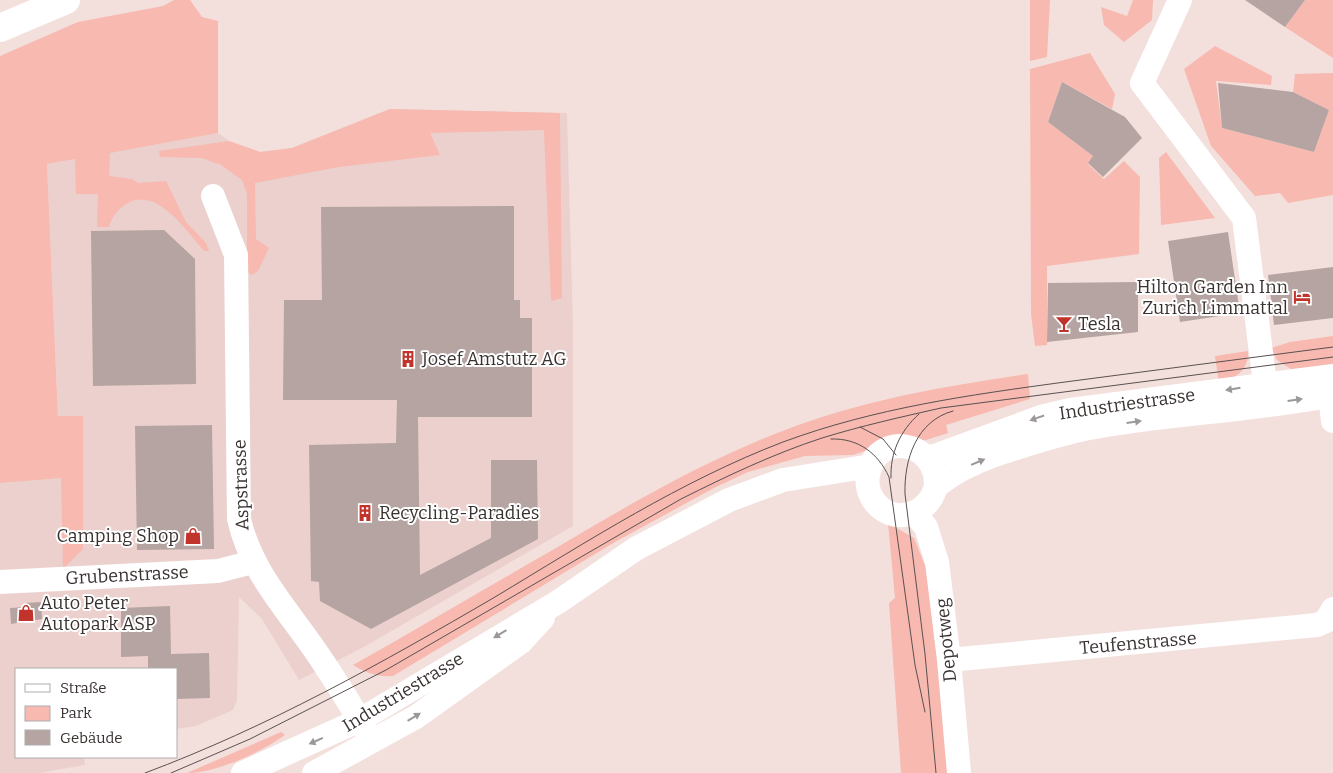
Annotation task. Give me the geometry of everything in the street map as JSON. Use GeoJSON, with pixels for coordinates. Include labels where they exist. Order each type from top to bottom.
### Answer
{"type":"FeatureCollection","features":[{"type":"Feature","properties":{"kind":"main road"},"geometry":{"type":"LineString","coordinates":[[0,28],[66,0]]}},
{"type":"Feature","properties":{"kind":"street"},"geometry":{"type":"LineString","coordinates":[[1180,0],[1142,82],[1244,218],[1265,384]]}},
{"type":"Feature","properties":{"kind":"street","name":"Aspstrasse"},"geometry":{"type":"LineString","coordinates":[[213,196],[236,255],[239,519],[244,542],[253,562],[319,656],[372,741]]}},
{"type":"Feature","properties":{"kind":"street","name":"Industriestrasse"},"geometry":{"type":"LineString","coordinates":[[929,458],[1041,416],[1070,410],[1265,384],[1332,389]]}},
{"type":"Feature","properties":{"kind":"street"},"geometry":{"type":"LineString","coordinates":[[1332,389],[1333,421]]}},
{"type":"Feature","properties":{"kind":"street","name":"Industriestrasse"},"geometry":{"type":"LineString","coordinates":[[814,474],[870,493],[884,510],[895,515],[914,513],[928,502],[936,487],[970,466],[994,455],[1088,428],[1332,389]]}},
{"type":"Feature","properties":{"kind":"street"},"geometry":{"type":"LineString","coordinates":[[870,493],[868,476],[871,466],[883,451],[896,446],[912,447],[929,458],[936,477],[936,487]]}},
{"type":"Feature","properties":{"kind":"street","name":"Industriestrasse"},"geometry":{"type":"LineString","coordinates":[[242,773],[360,720],[558,602],[637,548],[729,500],[782,480],[871,466]]}},
{"type":"Feature","properties":{"kind":"street","name":"Depotweg"},"geometry":{"type":"LineString","coordinates":[[914,513],[926,527],[933,545],[949,660],[959,773]]}},
{"type":"Feature","properties":{"kind":"street","name":"Grubenstrasse"},"geometry":{"type":"LineString","coordinates":[[0,582],[218,571],[253,562]]}},
{"type":"Feature","properties":{"kind":"street","name":"Industriestrasse"},"geometry":{"type":"LineString","coordinates":[[314,773],[416,717],[521,642],[558,602]]}},
{"type":"Feature","properties":{"kind":"street","name":"Teufenstrasse"},"geometry":{"type":"LineString","coordinates":[[949,660],[1262,631],[1317,625],[1330,620]]}},
{"type":"Feature","properties":{"kind":"shaded area"},"geometry":{"type":"Polygon","coordinates":[[[390,109],[567,113],[573,326],[573,526],[362,648],[299,680],[262,619],[239,597],[237,700],[233,710],[196,726],[178,729],[178,668],[15,668],[15,758],[84,758],[85,765],[39,773],[0,773],[0,483],[61,477],[47,164],[218,133],[229,141],[260,152],[292,148],[390,109]]]}},
{"type":"Feature","properties":{"kind":"green space"},"geometry":{"type":"Polygon","coordinates":[[[174,0],[190,0],[202,17],[218,21],[218,133],[110,153],[109,176],[132,179],[138,183],[166,181],[186,222],[206,243],[209,251],[204,251],[171,214],[161,206],[150,201],[139,200],[128,203],[116,213],[109,227],[97,227],[98,194],[76,194],[75,159],[47,164],[58,416],[83,416],[83,549],[63,569],[61,478],[0,483],[0,56],[78,22],[163,6],[174,0]]]}},
{"type":"Feature","properties":{"kind":"green space"},"geometry":{"type":"Polygon","coordinates":[[[1030,0],[1050,0],[1047,57],[1030,61],[1030,0]]]}},
{"type":"Feature","properties":{"kind":"green space"},"geometry":{"type":"Polygon","coordinates":[[[1133,0],[1153,0],[1152,20],[1124,42],[1104,25],[1101,7],[1127,16],[1133,0]]]}},
{"type":"Feature","properties":{"kind":"green space"},"geometry":{"type":"Polygon","coordinates":[[[1305,0],[1333,0],[1333,58],[1285,27],[1305,0]]]}},
{"type":"Feature","properties":{"kind":"green space"},"geometry":{"type":"Polygon","coordinates":[[[1215,46],[1272,76],[1271,85],[1216,81],[1222,128],[1314,152],[1329,110],[1293,92],[1295,74],[1333,73],[1333,195],[1288,203],[1280,193],[1255,196],[1211,146],[1184,69],[1215,46]]]}},
{"type":"Feature","properties":{"kind":"green space"},"geometry":{"type":"Polygon","coordinates":[[[1090,53],[1115,94],[1112,109],[1062,82],[1048,122],[1093,156],[1088,164],[1104,179],[1124,161],[1140,177],[1139,254],[1047,266],[1047,345],[1035,346],[1031,314],[1030,69],[1090,53]]]}},
{"type":"Feature","properties":{"kind":"green space"},"geometry":{"type":"Polygon","coordinates":[[[390,109],[560,113],[562,298],[551,301],[544,130],[430,133],[440,155],[339,167],[255,183],[256,239],[269,248],[258,271],[252,275],[247,272],[247,194],[242,180],[221,165],[202,158],[160,157],[159,151],[229,141],[260,152],[292,148],[390,109]]]}},
{"type":"Feature","properties":{"kind":"green space"},"geometry":{"type":"Polygon","coordinates":[[[1166,152],[1215,218],[1161,225],[1159,158],[1166,152]]]}},
{"type":"Feature","properties":{"kind":"green space"},"geometry":{"type":"Polygon","coordinates":[[[1333,336],[1333,365],[1291,369],[1277,360],[1271,348],[1290,342],[1333,336]]]}},
{"type":"Feature","properties":{"kind":"green space"},"geometry":{"type":"Polygon","coordinates":[[[1248,351],[1246,364],[1240,373],[1219,384],[1215,356],[1248,351]]]}},
{"type":"Feature","properties":{"kind":"green space"},"geometry":{"type":"Polygon","coordinates":[[[1028,374],[1030,399],[946,425],[948,433],[926,440],[874,448],[853,455],[805,456],[748,472],[714,488],[615,542],[393,676],[372,674],[353,665],[640,500],[696,469],[755,442],[814,419],[874,402],[935,389],[1028,374]]]}},
{"type":"Feature","properties":{"kind":"green space"},"geometry":{"type":"Polygon","coordinates":[[[888,523],[914,538],[926,568],[931,591],[950,773],[901,773],[889,603],[895,598],[888,523]]]}},
{"type":"Feature","properties":{"kind":"green space"},"geometry":{"type":"Polygon","coordinates":[[[281,732],[285,735],[264,748],[238,760],[212,769],[187,773],[281,732]]]}},
{"type":"Feature","properties":{"kind":"building"},"geometry":{"type":"Polygon","coordinates":[[[1245,0],[1305,0],[1285,27],[1245,0]]]}},
{"type":"Feature","properties":{"kind":"building"},"geometry":{"type":"Polygon","coordinates":[[[1062,82],[1125,117],[1142,138],[1103,177],[1088,163],[1093,156],[1048,122],[1062,82]]]}},
{"type":"Feature","properties":{"kind":"building"},"geometry":{"type":"Polygon","coordinates":[[[1218,83],[1293,92],[1329,110],[1314,152],[1222,128],[1218,83]]]}},
{"type":"Feature","properties":{"kind":"building"},"geometry":{"type":"Polygon","coordinates":[[[514,206],[514,300],[520,300],[520,318],[532,318],[532,417],[418,417],[420,575],[491,538],[491,460],[537,460],[538,539],[371,629],[320,601],[319,582],[311,581],[309,445],[396,443],[397,400],[283,400],[284,300],[322,300],[321,207],[514,206]]]}},
{"type":"Feature","properties":{"kind":"building"},"geometry":{"type":"Polygon","coordinates":[[[164,230],[195,259],[196,384],[93,386],[91,231],[164,230]]]}},
{"type":"Feature","properties":{"kind":"building"},"geometry":{"type":"Polygon","coordinates":[[[1228,232],[1240,313],[1180,322],[1168,241],[1228,232]]]}},
{"type":"Feature","properties":{"kind":"building","name":"Hilton Garden Inn Zurich Limmattal"},"geometry":{"type":"Polygon","coordinates":[[[1333,267],[1333,318],[1274,325],[1268,275],[1333,267]]]}},
{"type":"Feature","properties":{"kind":"building"},"geometry":{"type":"Polygon","coordinates":[[[1138,282],[1138,332],[1047,342],[1048,283],[1138,282]]]}},
{"type":"Feature","properties":{"kind":"building"},"geometry":{"type":"Polygon","coordinates":[[[212,425],[214,549],[137,550],[135,426],[212,425]]]}},
{"type":"Feature","properties":{"kind":"building","name":"Auto Peter Autopark ASP"},"geometry":{"type":"Polygon","coordinates":[[[41,602],[42,619],[11,624],[10,608],[27,607],[26,603],[41,602]]]}},
{"type":"Feature","properties":{"kind":"building"},"geometry":{"type":"Polygon","coordinates":[[[170,606],[171,654],[209,653],[210,698],[178,699],[178,668],[148,668],[148,656],[121,657],[121,608],[170,606]]]}},
{"type":"Feature","properties":{"kind":"tram line"},"geometry":{"type":"LineString","coordinates":[[145,773],[236,735],[367,670],[453,622],[672,493],[783,442],[852,420],[922,404],[1065,382],[1333,347]]}},
{"type":"Feature","properties":{"kind":"tram line"},"geometry":{"type":"LineString","coordinates":[[171,773],[250,739],[386,670],[681,499],[750,466],[804,444],[896,418],[941,408],[1333,357]]}},
{"type":"Feature","properties":{"kind":"tram line"},"geometry":{"type":"LineString","coordinates":[[936,773],[925,654],[905,481],[910,455],[921,433],[940,416],[953,411]]}},
{"type":"Feature","properties":{"kind":"tram line"},"geometry":{"type":"LineString","coordinates":[[891,478],[894,451],[906,428],[919,414]]}},
{"type":"Feature","properties":{"kind":"tram line"},"geometry":{"type":"LineString","coordinates":[[860,427],[883,439],[896,455]]}},
{"type":"Feature","properties":{"kind":"tram line"},"geometry":{"type":"LineString","coordinates":[[831,439],[850,441],[866,449],[879,461],[889,477],[915,665],[925,712]]}},
{"type":"Feature","properties":{"kind":"place","name":"Hilton Garden Inn Zurich Limmattal"},"geometry":{"type":"Point","coordinates":[1302,297]}},
{"type":"Feature","properties":{"kind":"place","name":"Tesla"},"geometry":{"type":"Point","coordinates":[1064,324]}},
{"type":"Feature","properties":{"kind":"place","name":"Josef Amstutz AG"},"geometry":{"type":"Point","coordinates":[408,359]}},
{"type":"Feature","properties":{"kind":"place","name":"Recycling-Paradies"},"geometry":{"type":"Point","coordinates":[365,513]}},
{"type":"Feature","properties":{"kind":"place","name":"Camping Shop"},"geometry":{"type":"Point","coordinates":[193,536]}},
{"type":"Feature","properties":{"kind":"place","name":"Auto Peter Autopark ASP"},"geometry":{"type":"Point","coordinates":[26,613]}}]}
